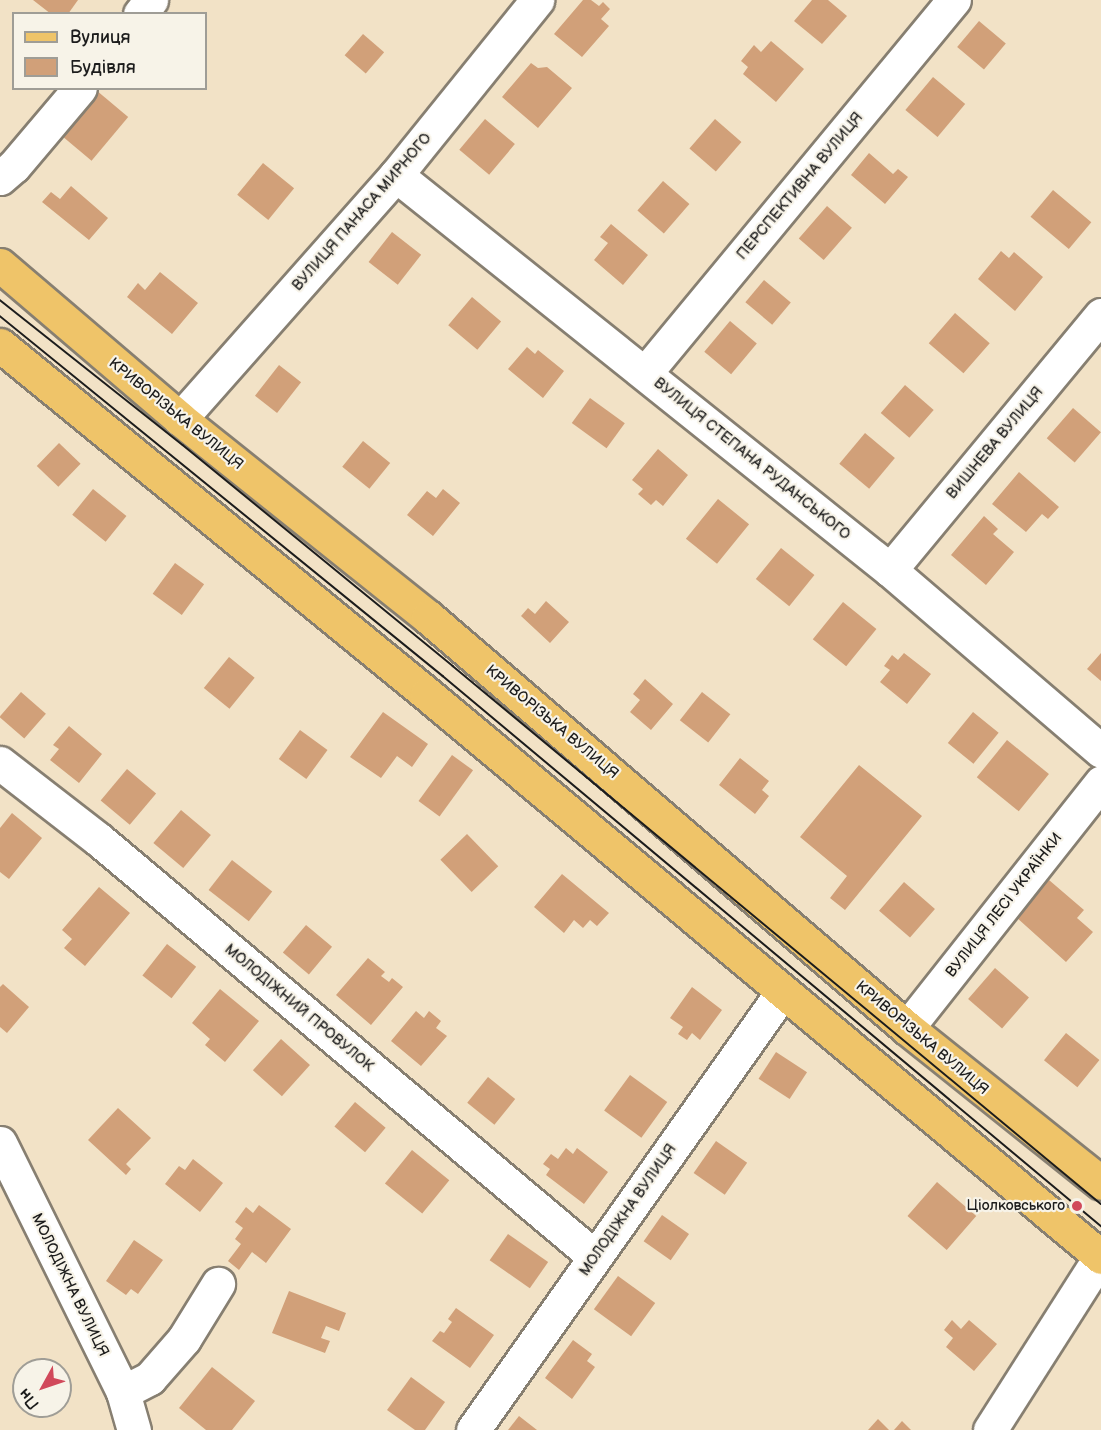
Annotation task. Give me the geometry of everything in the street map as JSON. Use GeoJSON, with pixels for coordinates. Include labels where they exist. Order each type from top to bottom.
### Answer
{"type":"FeatureCollection","features":[{"type":"Feature","properties":{"kind":"main road","name":"КРИВОРІЗЬКА ВУЛИЦЯ"},"geometry":{"type":"LineString","coordinates":[[0,265],[180,419],[428,617],[907,1028],[1101,1183]]}},
{"type":"Feature","properties":{"kind":"main road"},"geometry":{"type":"LineString","coordinates":[[0,345],[427,694],[1101,1257]]}},
{"type":"Feature","properties":{"kind":"street"},"geometry":{"type":"LineString","coordinates":[[142,12],[151,0]]}},
{"type":"Feature","properties":{"kind":"street","name":"ВУЛИЦЯ ПАНАСА МИРНОГО"},"geometry":{"type":"LineString","coordinates":[[180,419],[396,175],[537,0]]}},
{"type":"Feature","properties":{"kind":"street","name":"ПЕРСПЕКТИВНА ВУЛИЦЯ"},"geometry":{"type":"LineString","coordinates":[[646,372],[954,0]]}},
{"type":"Feature","properties":{"kind":"street"},"geometry":{"type":"LineString","coordinates":[[0,178],[14,166],[78,90]]}},
{"type":"Feature","properties":{"kind":"street","name":"ВУЛИЦЯ СТЕПАНА РУДАНСЬКОГО"},"geometry":{"type":"LineString","coordinates":[[396,175],[646,372],[890,570],[1101,751]]}},
{"type":"Feature","properties":{"kind":"street","name":"ВИШНЕВА ВУЛИЦЯ"},"geometry":{"type":"LineString","coordinates":[[890,570],[1101,315]]}},
{"type":"Feature","properties":{"kind":"street","name":"МОЛОДІЖНИЙ ПРОВУЛОК"},"geometry":{"type":"LineString","coordinates":[[0,764],[99,839],[595,1257]]}},
{"type":"Feature","properties":{"kind":"street","name":"ВУЛИЦЯ ЛЕСІ УКРАЇНКИ"},"geometry":{"type":"LineString","coordinates":[[907,1028],[1101,782]]}},
{"type":"Feature","properties":{"kind":"street","name":"МОЛОДІЖНА ВУЛИЦЯ"},"geometry":{"type":"LineString","coordinates":[[473,1430],[783,991]]}},
{"type":"Feature","properties":{"kind":"street","name":"МОЛОДІЖНА ВУЛИЦЯ"},"geometry":{"type":"LineString","coordinates":[[0,1143],[123,1392],[134,1430]]}},
{"type":"Feature","properties":{"kind":"street"},"geometry":{"type":"LineString","coordinates":[[990,1430],[1101,1257]]}},
{"type":"Feature","properties":{"kind":"street"},"geometry":{"type":"LineString","coordinates":[[123,1392],[150,1378],[184,1339],[218,1284]]}},
{"type":"Feature","properties":{"kind":"building"},"geometry":{"type":"Polygon","coordinates":[[[33,0],[78,0],[69,12],[48,12],[33,0]]]}},
{"type":"Feature","properties":{"kind":"building"},"geometry":{"type":"Polygon","coordinates":[[[583,0],[591,0],[599,6],[603,2],[610,9],[601,19],[609,26],[582,57],[554,34],[583,0]]]}},
{"type":"Feature","properties":{"kind":"building"},"geometry":{"type":"Polygon","coordinates":[[[812,0],[828,0],[847,16],[822,44],[794,21],[812,0]]]}},
{"type":"Feature","properties":{"kind":"building"},"geometry":{"type":"Polygon","coordinates":[[[979,21],[1006,43],[984,70],[957,47],[979,21]]]}},
{"type":"Feature","properties":{"kind":"building"},"geometry":{"type":"Polygon","coordinates":[[[363,34],[384,52],[366,74],[345,55],[363,34]]]}},
{"type":"Feature","properties":{"kind":"building"},"geometry":{"type":"Polygon","coordinates":[[[771,41],[804,69],[776,102],[743,74],[748,67],[741,61],[754,45],[761,52],[771,41]]]}},
{"type":"Feature","properties":{"kind":"building"},"geometry":{"type":"Polygon","coordinates":[[[531,63],[538,68],[547,67],[572,88],[538,128],[502,97],[531,63]]]}},
{"type":"Feature","properties":{"kind":"building"},"geometry":{"type":"Polygon","coordinates":[[[933,77],[965,104],[938,137],[905,110],[933,77]]]}},
{"type":"Feature","properties":{"kind":"building"},"geometry":{"type":"Polygon","coordinates":[[[96,90],[128,117],[92,161],[59,134],[96,90]]]}},
{"type":"Feature","properties":{"kind":"building"},"geometry":{"type":"Polygon","coordinates":[[[485,119],[515,144],[489,175],[459,150],[485,119]]]}},
{"type":"Feature","properties":{"kind":"building"},"geometry":{"type":"Polygon","coordinates":[[[715,119],[741,142],[716,171],[689,148],[715,119]]]}},
{"type":"Feature","properties":{"kind":"building"},"geometry":{"type":"Polygon","coordinates":[[[869,153],[893,174],[898,169],[908,177],[885,204],[851,175],[869,153]]]}},
{"type":"Feature","properties":{"kind":"building"},"geometry":{"type":"Polygon","coordinates":[[[263,163],[294,188],[268,220],[237,195],[263,163]]]}},
{"type":"Feature","properties":{"kind":"building"},"geometry":{"type":"Polygon","coordinates":[[[663,181],[689,204],[664,233],[637,210],[663,181]]]}},
{"type":"Feature","properties":{"kind":"building"},"geometry":{"type":"Polygon","coordinates":[[[71,186],[108,218],[89,240],[42,202],[51,192],[60,199],[71,186]]]}},
{"type":"Feature","properties":{"kind":"building"},"geometry":{"type":"Polygon","coordinates":[[[1053,190],[1091,222],[1069,249],[1031,217],[1053,190]]]}},
{"type":"Feature","properties":{"kind":"building"},"geometry":{"type":"Polygon","coordinates":[[[827,206],[852,228],[824,260],[799,238],[827,206]]]}},
{"type":"Feature","properties":{"kind":"building"},"geometry":{"type":"Polygon","coordinates":[[[611,224],[648,255],[623,285],[594,260],[608,243],[600,237],[611,224]]]}},
{"type":"Feature","properties":{"kind":"building"},"geometry":{"type":"Polygon","coordinates":[[[392,232],[421,255],[398,285],[369,262],[392,232]]]}},
{"type":"Feature","properties":{"kind":"building"},"geometry":{"type":"Polygon","coordinates":[[[1001,251],[1009,258],[1014,252],[1043,277],[1015,311],[978,279],[1001,251]]]}},
{"type":"Feature","properties":{"kind":"building"},"geometry":{"type":"Polygon","coordinates":[[[160,272],[198,303],[172,334],[127,297],[138,283],[145,290],[160,272]]]}},
{"type":"Feature","properties":{"kind":"building"},"geometry":{"type":"Polygon","coordinates":[[[764,280],[791,302],[772,325],[745,302],[764,280]]]}},
{"type":"Feature","properties":{"kind":"building"},"geometry":{"type":"Polygon","coordinates":[[[472,297],[501,321],[477,350],[448,325],[472,297]]]}},
{"type":"Feature","properties":{"kind":"building"},"geometry":{"type":"Polygon","coordinates":[[[955,313],[990,343],[963,373],[929,343],[955,313]]]}},
{"type":"Feature","properties":{"kind":"building"},"geometry":{"type":"Polygon","coordinates":[[[730,321],[757,343],[731,374],[704,352],[730,321]]]}},
{"type":"Feature","properties":{"kind":"building"},"geometry":{"type":"Polygon","coordinates":[[[527,347],[535,354],[538,350],[564,371],[543,398],[508,369],[527,347]]]}},
{"type":"Feature","properties":{"kind":"building"},"geometry":{"type":"Polygon","coordinates":[[[279,365],[301,382],[277,413],[255,396],[279,365]]]}},
{"type":"Feature","properties":{"kind":"building"},"geometry":{"type":"Polygon","coordinates":[[[905,385],[934,410],[909,438],[881,413],[905,385]]]}},
{"type":"Feature","properties":{"kind":"building"},"geometry":{"type":"Polygon","coordinates":[[[590,398],[625,423],[607,448],[572,423],[590,398]]]}},
{"type":"Feature","properties":{"kind":"building"},"geometry":{"type":"Polygon","coordinates":[[[1073,408],[1101,432],[1075,462],[1047,438],[1073,408]]]}},
{"type":"Feature","properties":{"kind":"building"},"geometry":{"type":"Polygon","coordinates":[[[865,433],[895,458],[869,489],[839,464],[865,433]]]}},
{"type":"Feature","properties":{"kind":"building"},"geometry":{"type":"Polygon","coordinates":[[[363,441],[390,463],[369,489],[342,467],[363,441]]]}},
{"type":"Feature","properties":{"kind":"building"},"geometry":{"type":"Polygon","coordinates":[[[59,443],[81,464],[58,487],[37,466],[59,443]]]}},
{"type":"Feature","properties":{"kind":"building"},"geometry":{"type":"Polygon","coordinates":[[[658,449],[688,475],[663,506],[656,500],[651,505],[638,494],[643,489],[632,480],[658,449]]]}},
{"type":"Feature","properties":{"kind":"building"},"geometry":{"type":"Polygon","coordinates":[[[1019,472],[1059,507],[1048,519],[1042,514],[1026,532],[992,504],[1019,472]]]}},
{"type":"Feature","properties":{"kind":"building"},"geometry":{"type":"Polygon","coordinates":[[[93,489],[126,516],[106,542],[72,515],[93,489]]]}},
{"type":"Feature","properties":{"kind":"building"},"geometry":{"type":"Polygon","coordinates":[[[443,489],[460,503],[433,536],[407,515],[427,491],[436,498],[443,489]]]}},
{"type":"Feature","properties":{"kind":"building"},"geometry":{"type":"Polygon","coordinates":[[[718,499],[749,524],[717,564],[686,539],[718,499]]]}},
{"type":"Feature","properties":{"kind":"building"},"geometry":{"type":"Polygon","coordinates":[[[984,516],[998,529],[993,534],[1014,552],[986,585],[951,555],[984,516]]]}},
{"type":"Feature","properties":{"kind":"building"},"geometry":{"type":"Polygon","coordinates":[[[781,548],[814,575],[789,606],[756,579],[781,548]]]}},
{"type":"Feature","properties":{"kind":"building"},"geometry":{"type":"Polygon","coordinates":[[[175,563],[204,584],[182,615],[153,594],[175,563]]]}},
{"type":"Feature","properties":{"kind":"building"},"geometry":{"type":"Polygon","coordinates":[[[546,601],[569,622],[550,643],[521,616],[528,608],[535,614],[546,601]]]}},
{"type":"Feature","properties":{"kind":"building"},"geometry":{"type":"Polygon","coordinates":[[[843,602],[876,629],[846,666],[813,639],[843,602]]]}},
{"type":"Feature","properties":{"kind":"building"},"geometry":{"type":"Polygon","coordinates":[[[904,653],[931,674],[907,704],[880,682],[890,670],[884,666],[892,655],[898,660],[904,653]]]}},
{"type":"Feature","properties":{"kind":"building"},"geometry":{"type":"Polygon","coordinates":[[[1101,653],[1101,681],[1087,669],[1101,653]]]}},
{"type":"Feature","properties":{"kind":"building"},"geometry":{"type":"Polygon","coordinates":[[[229,657],[255,678],[229,709],[204,688],[229,657]]]}},
{"type":"Feature","properties":{"kind":"building"},"geometry":{"type":"Polygon","coordinates":[[[645,679],[673,704],[651,730],[630,712],[640,700],[633,694],[645,679]]]}},
{"type":"Feature","properties":{"kind":"building"},"geometry":{"type":"Polygon","coordinates":[[[21,692],[46,714],[24,739],[0,717],[21,692]]]}},
{"type":"Feature","properties":{"kind":"building"},"geometry":{"type":"Polygon","coordinates":[[[702,692],[730,714],[708,743],[680,720],[702,692]]]}},
{"type":"Feature","properties":{"kind":"building"},"geometry":{"type":"Polygon","coordinates":[[[383,712],[428,744],[412,767],[397,756],[381,778],[350,757],[383,712]]]}},
{"type":"Feature","properties":{"kind":"building"},"geometry":{"type":"Polygon","coordinates":[[[973,712],[999,733],[973,764],[948,743],[973,712]]]}},
{"type":"Feature","properties":{"kind":"building"},"geometry":{"type":"Polygon","coordinates":[[[69,726],[102,754],[79,783],[50,760],[59,749],[53,745],[69,726]]]}},
{"type":"Feature","properties":{"kind":"building"},"geometry":{"type":"Polygon","coordinates":[[[300,730],[328,750],[306,779],[279,759],[300,730]]]}},
{"type":"Feature","properties":{"kind":"building"},"geometry":{"type":"Polygon","coordinates":[[[1007,740],[1049,774],[1019,811],[977,777],[1007,740]]]}},
{"type":"Feature","properties":{"kind":"building"},"geometry":{"type":"Polygon","coordinates":[[[452,755],[473,770],[440,816],[418,801],[452,755]]]}},
{"type":"Feature","properties":{"kind":"building"},"geometry":{"type":"Polygon","coordinates":[[[740,758],[769,781],[762,790],[769,796],[755,814],[719,785],[740,758]]]}},
{"type":"Feature","properties":{"kind":"building"},"geometry":{"type":"Polygon","coordinates":[[[859,765],[922,816],[845,910],[830,898],[847,876],[800,837],[859,765]]]}},
{"type":"Feature","properties":{"kind":"building"},"geometry":{"type":"Polygon","coordinates":[[[127,769],[156,793],[130,825],[101,800],[127,769]]]}},
{"type":"Feature","properties":{"kind":"building"},"geometry":{"type":"Polygon","coordinates":[[[181,810],[211,835],[183,868],[153,843],[181,810]]]}},
{"type":"Feature","properties":{"kind":"building"},"geometry":{"type":"Polygon","coordinates":[[[12,813],[42,838],[9,879],[0,872],[0,828],[12,813]]]}},
{"type":"Feature","properties":{"kind":"building"},"geometry":{"type":"Polygon","coordinates":[[[467,834],[498,866],[472,892],[440,860],[467,834]]]}},
{"type":"Feature","properties":{"kind":"building"},"geometry":{"type":"Polygon","coordinates":[[[232,860],[272,891],[249,921],[209,890],[232,860]]]}},
{"type":"Feature","properties":{"kind":"building"},"geometry":{"type":"Polygon","coordinates":[[[562,874],[609,913],[597,926],[590,920],[583,928],[574,920],[564,933],[534,907],[562,874]]]}},
{"type":"Feature","properties":{"kind":"building"},"geometry":{"type":"Polygon","coordinates":[[[1049,880],[1084,910],[1077,918],[1093,932],[1066,962],[1016,917],[1049,880]]]}},
{"type":"Feature","properties":{"kind":"building"},"geometry":{"type":"Polygon","coordinates":[[[904,882],[935,909],[910,938],[879,911],[904,882]]]}},
{"type":"Feature","properties":{"kind":"building"},"geometry":{"type":"Polygon","coordinates":[[[99,887],[130,913],[85,966],[64,948],[72,939],[62,930],[99,887]]]}},
{"type":"Feature","properties":{"kind":"building"},"geometry":{"type":"Polygon","coordinates":[[[306,925],[332,947],[309,974],[283,953],[306,925]]]}},
{"type":"Feature","properties":{"kind":"building"},"geometry":{"type":"Polygon","coordinates":[[[167,944],[196,967],[172,998],[142,976],[167,944]]]}},
{"type":"Feature","properties":{"kind":"building"},"geometry":{"type":"Polygon","coordinates":[[[368,958],[385,972],[381,976],[389,982],[392,978],[403,987],[371,1025],[336,995],[368,958]]]}},
{"type":"Feature","properties":{"kind":"building"},"geometry":{"type":"Polygon","coordinates":[[[995,968],[1029,998],[1002,1028],[968,999],[995,968]]]}},
{"type":"Feature","properties":{"kind":"building"},"geometry":{"type":"Polygon","coordinates":[[[3,984],[29,1007],[7,1033],[0,1027],[0,987],[3,984]]]}},
{"type":"Feature","properties":{"kind":"building"},"geometry":{"type":"Polygon","coordinates":[[[692,987],[722,1010],[700,1040],[692,1033],[687,1040],[678,1034],[683,1027],[670,1018],[692,987]]]}},
{"type":"Feature","properties":{"kind":"building"},"geometry":{"type":"Polygon","coordinates":[[[220,989],[259,1021],[225,1062],[205,1045],[210,1039],[192,1023],[220,989]]]}},
{"type":"Feature","properties":{"kind":"building"},"geometry":{"type":"Polygon","coordinates":[[[416,1011],[424,1018],[429,1011],[441,1021],[436,1028],[447,1036],[421,1066],[391,1041],[416,1011]]]}},
{"type":"Feature","properties":{"kind":"building"},"geometry":{"type":"Polygon","coordinates":[[[1066,1033],[1099,1060],[1077,1087],[1044,1060],[1066,1033]]]}},
{"type":"Feature","properties":{"kind":"building"},"geometry":{"type":"Polygon","coordinates":[[[281,1039],[310,1065],[282,1096],[253,1070],[281,1039]]]}},
{"type":"Feature","properties":{"kind":"building"},"geometry":{"type":"Polygon","coordinates":[[[776,1052],[807,1072],[790,1099],[759,1079],[776,1052]]]}},
{"type":"Feature","properties":{"kind":"building"},"geometry":{"type":"Polygon","coordinates":[[[630,1075],[667,1102],[641,1138],[604,1111],[630,1075]]]}},
{"type":"Feature","properties":{"kind":"building"},"geometry":{"type":"Polygon","coordinates":[[[488,1077],[515,1099],[494,1125],[467,1103],[488,1077]]]}},
{"type":"Feature","properties":{"kind":"building"},"geometry":{"type":"Polygon","coordinates":[[[355,1102],[386,1128],[365,1152],[334,1127],[355,1102]]]}},
{"type":"Feature","properties":{"kind":"building"},"geometry":{"type":"Polygon","coordinates":[[[118,1108],[151,1138],[126,1164],[131,1169],[126,1175],[88,1140],[118,1108]]]}},
{"type":"Feature","properties":{"kind":"building"},"geometry":{"type":"Polygon","coordinates":[[[716,1141],[747,1163],[725,1195],[694,1173],[716,1141]]]}},
{"type":"Feature","properties":{"kind":"building"},"geometry":{"type":"Polygon","coordinates":[[[566,1148],[573,1154],[577,1148],[608,1172],[584,1204],[546,1175],[550,1169],[543,1164],[551,1154],[558,1159],[566,1148]]]}},
{"type":"Feature","properties":{"kind":"building"},"geometry":{"type":"Polygon","coordinates":[[[412,1150],[449,1180],[422,1214],[385,1183],[412,1150]]]}},
{"type":"Feature","properties":{"kind":"building"},"geometry":{"type":"Polygon","coordinates":[[[193,1159],[223,1183],[200,1212],[165,1184],[179,1166],[185,1170],[193,1159]]]}},
{"type":"Feature","properties":{"kind":"building"},"geometry":{"type":"Polygon","coordinates":[[[937,1182],[976,1216],[947,1250],[907,1216],[937,1182]]]}},
{"type":"Feature","properties":{"kind":"building"},"geometry":{"type":"Polygon","coordinates":[[[259,1205],[291,1229],[266,1263],[252,1252],[239,1270],[228,1261],[241,1244],[235,1239],[243,1228],[235,1222],[246,1207],[253,1213],[259,1205]]]}},
{"type":"Feature","properties":{"kind":"building"},"geometry":{"type":"Polygon","coordinates":[[[662,1215],[689,1234],[671,1260],[644,1241],[662,1215]]]}},
{"type":"Feature","properties":{"kind":"building"},"geometry":{"type":"Polygon","coordinates":[[[508,1234],[548,1262],[530,1288],[490,1260],[508,1234]]]}},
{"type":"Feature","properties":{"kind":"building"},"geometry":{"type":"Polygon","coordinates":[[[134,1240],[163,1260],[138,1294],[131,1289],[126,1295],[106,1281],[134,1240]]]}},
{"type":"Feature","properties":{"kind":"building"},"geometry":{"type":"Polygon","coordinates":[[[618,1276],[655,1303],[631,1336],[594,1309],[618,1276]]]}},
{"type":"Feature","properties":{"kind":"building"},"geometry":{"type":"Polygon","coordinates":[[[289,1291],[346,1313],[339,1331],[326,1326],[321,1338],[330,1341],[325,1353],[272,1333],[289,1291]]]}},
{"type":"Feature","properties":{"kind":"building"},"geometry":{"type":"Polygon","coordinates":[[[456,1308],[494,1335],[470,1368],[432,1341],[440,1331],[444,1333],[452,1322],[448,1319],[456,1308]]]}},
{"type":"Feature","properties":{"kind":"building"},"geometry":{"type":"Polygon","coordinates":[[[952,1320],[961,1329],[969,1320],[997,1344],[974,1371],[946,1347],[953,1338],[944,1330],[952,1320]]]}},
{"type":"Feature","properties":{"kind":"building"},"geometry":{"type":"Polygon","coordinates":[[[573,1340],[592,1354],[587,1361],[595,1367],[572,1399],[545,1378],[573,1340]]]}},
{"type":"Feature","properties":{"kind":"building"},"geometry":{"type":"Polygon","coordinates":[[[212,1367],[255,1401],[232,1430],[206,1430],[179,1408],[212,1367]]]}},
{"type":"Feature","properties":{"kind":"building"},"geometry":{"type":"Polygon","coordinates":[[[411,1377],[445,1402],[425,1430],[415,1430],[387,1410],[411,1377]]]}},
{"type":"Feature","properties":{"kind":"building"},"geometry":{"type":"Polygon","coordinates":[[[519,1416],[537,1430],[508,1430],[519,1416]]]}},
{"type":"Feature","properties":{"kind":"building"},"geometry":{"type":"Polygon","coordinates":[[[878,1419],[889,1430],[868,1430],[878,1419]]]}},
{"type":"Feature","properties":{"kind":"building"},"geometry":{"type":"Polygon","coordinates":[[[902,1421],[911,1430],[894,1430],[902,1421]]]}},
{"type":"Feature","properties":{"kind":"tram line"},"geometry":{"type":"LineString","coordinates":[[0,300],[183,445],[453,666],[1101,1204]]}},
{"type":"Feature","properties":{"kind":"tram line"},"geometry":{"type":"LineString","coordinates":[[0,316],[443,676],[1101,1226]]}},
{"type":"Feature","properties":{"kind":"place","name":"Ціолковського"},"geometry":{"type":"Point","coordinates":[1077,1206]}}]}
